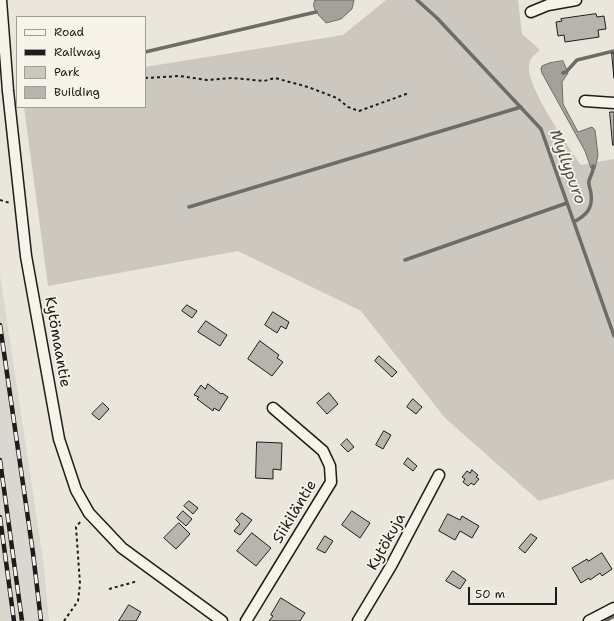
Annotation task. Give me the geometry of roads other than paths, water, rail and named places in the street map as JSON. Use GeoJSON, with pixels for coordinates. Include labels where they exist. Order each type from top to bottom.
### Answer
{"type":"FeatureCollection","features":[{"type":"Feature","properties":{"kind":"street","name":"Kytömaantie"},"geometry":{"type":"LineString","coordinates":[[1,0],[8,92],[26,256],[59,439],[76,490],[89,513],[122,548],[222,621]]}},
{"type":"Feature","properties":{"kind":"street"},"geometry":{"type":"LineString","coordinates":[[531,12],[548,5],[576,0]]}},
{"type":"Feature","properties":{"kind":"street"},"geometry":{"type":"LineString","coordinates":[[585,101],[614,103]]}},
{"type":"Feature","properties":{"kind":"street","name":"Siikiläntie"},"geometry":{"type":"LineString","coordinates":[[246,621],[331,482],[330,466],[323,451],[272,408]]}},
{"type":"Feature","properties":{"kind":"street","name":"Kytökuja"},"geometry":{"type":"LineString","coordinates":[[358,621],[392,566],[440,475]]}},
{"type":"Feature","properties":{"kind":"street"},"geometry":{"type":"LineString","coordinates":[[589,621],[614,608]]}},
{"type":"Feature","properties":{"kind":"waterway","name":"Myllypuro"},"geometry":{"type":"LineString","coordinates":[[417,0],[437,18],[541,129],[614,336]]}},
{"type":"Feature","properties":{"kind":"waterway"},"geometry":{"type":"LineString","coordinates":[[146,52],[316,12]]}},
{"type":"Feature","properties":{"kind":"waterway"},"geometry":{"type":"LineString","coordinates":[[563,73],[566,72],[577,60],[614,51]]}},
{"type":"Feature","properties":{"kind":"waterway"},"geometry":{"type":"LineString","coordinates":[[189,207],[521,107]]}},
{"type":"Feature","properties":{"kind":"waterway"},"geometry":{"type":"LineString","coordinates":[[574,222],[582,217],[590,208],[591,192],[589,183],[593,166]]}},
{"type":"Feature","properties":{"kind":"waterway"},"geometry":{"type":"LineString","coordinates":[[405,260],[567,203]]}},
{"type":"Feature","properties":{"kind":"waterway"},"geometry":{"type":"LineString","coordinates":[[605,621],[614,616]]}},
{"type":"Feature","properties":{"kind":"railway"},"geometry":{"type":"LineString","coordinates":[[0,325],[33,553],[41,621]]}},
{"type":"Feature","properties":{"kind":"railway"},"geometry":{"type":"LineString","coordinates":[[0,460],[22,621]]}},
{"type":"Feature","properties":{"kind":"railway"},"geometry":{"type":"LineString","coordinates":[[0,517],[14,621]]}}]}
